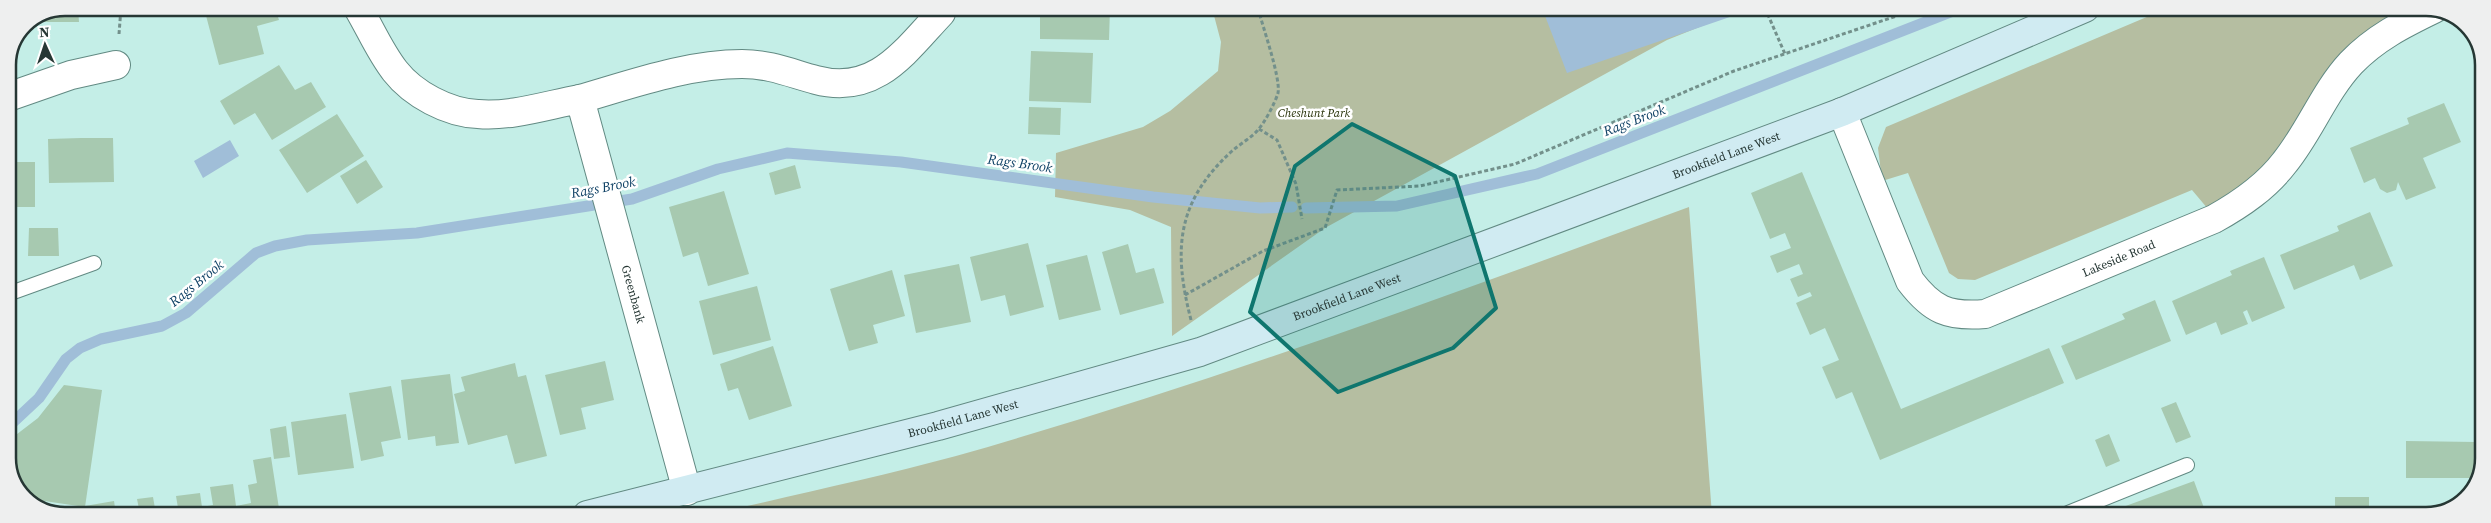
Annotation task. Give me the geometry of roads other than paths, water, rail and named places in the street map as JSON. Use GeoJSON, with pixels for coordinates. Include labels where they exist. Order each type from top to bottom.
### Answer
{"type":"FeatureCollection","features":[{"type":"Feature","properties":{"kind":"main road","name":"Brookfield Lane West"},"geometry":{"type":"LineString","coordinates":[[619,507],[938,426],[1200,352],[1842,112],[2066,16]]}},
{"type":"Feature","properties":{"kind":"street"},"geometry":{"type":"LineString","coordinates":[[363,16],[395,71],[410,86],[436,102],[476,114],[503,114],[580,99],[656,77],[706,66],[743,64],[776,67],[825,82],[842,84],[861,81],[880,74],[896,61],[938,16]]}},
{"type":"Feature","properties":{"kind":"street","name":"Lakeside Road"},"geometry":{"type":"LineString","coordinates":[[1842,112],[1910,281],[1922,297],[1934,307],[1965,316],[1984,314],[2214,219],[2240,204],[2265,184],[2286,162],[2334,84],[2351,63],[2394,28],[2418,16]]}},
{"type":"Feature","properties":{"kind":"street"},"geometry":{"type":"LineString","coordinates":[[16,94],[71,75],[116,65]]}},
{"type":"Feature","properties":{"kind":"street","name":"Greenbank"},"geometry":{"type":"LineString","coordinates":[[580,99],[686,490]]}},
{"type":"Feature","properties":{"kind":"lane"},"geometry":{"type":"LineString","coordinates":[[16,291],[94,263]]}},
{"type":"Feature","properties":{"kind":"lane"},"geometry":{"type":"LineString","coordinates":[[2083,507],[2186,465]]}},
{"type":"Feature","properties":{"kind":"water"},"geometry":{"type":"Polygon","coordinates":[[[1545,16],[1733,16],[1567,73],[1545,16]]]}},
{"type":"Feature","properties":{"kind":"water"},"geometry":{"type":"Polygon","coordinates":[[[230,140],[239,156],[203,178],[194,161],[230,140]]]}},
{"type":"Feature","properties":{"kind":"waterway","name":"Rags Brook"},"geometry":{"type":"LineString","coordinates":[[1306,208],[1397,206],[1537,174],[1941,16]]}},
{"type":"Feature","properties":{"kind":"waterway","name":"Rags Brook"},"geometry":{"type":"LineString","coordinates":[[16,420],[39,398],[66,359],[80,348],[101,339],[162,326],[186,313],[256,253],[275,246],[307,240],[417,233],[632,199],[718,169],[787,153],[901,162],[1153,197],[1260,208],[1292,207]]}},
{"type":"Feature","properties":{"kind":"park label","name":"Cheshunt Park"},"geometry":{"type":"Point","coordinates":[1314,113]}}]}
